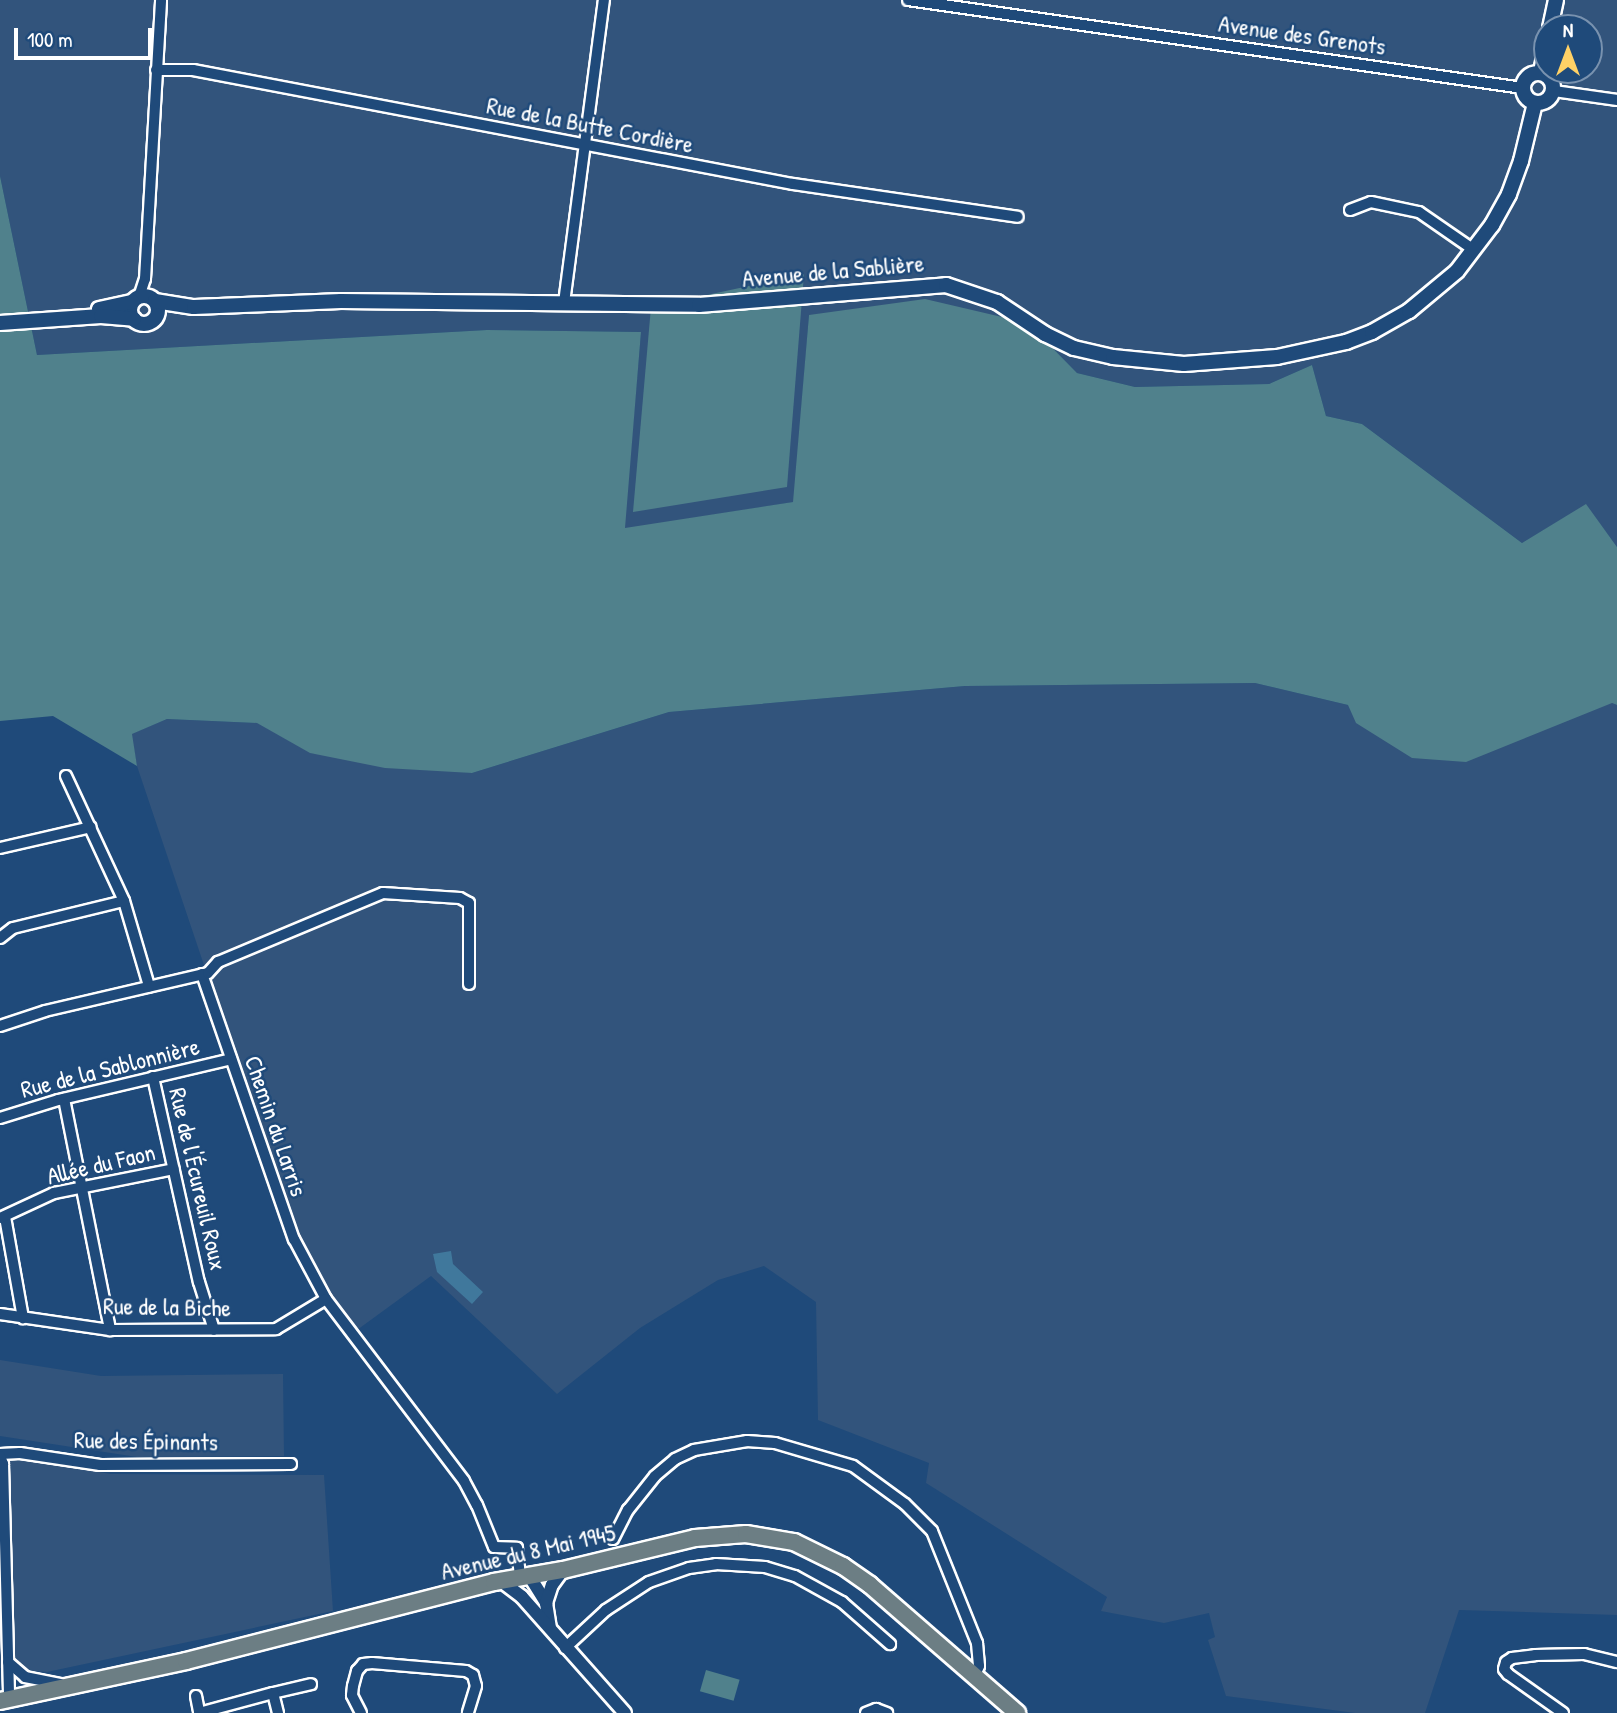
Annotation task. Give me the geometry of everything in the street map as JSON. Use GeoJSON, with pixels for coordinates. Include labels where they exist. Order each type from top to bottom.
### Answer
{"type":"FeatureCollection","features":[{"type":"Feature","properties":{"kind":"main road"},"geometry":{"type":"LineString","coordinates":[[1533,74],[1523,88],[1527,99],[1535,103],[1549,100],[1554,91],[1553,84]]}},
{"type":"Feature","properties":{"kind":"main road","name":"Avenue de la Sablière"},"geometry":{"type":"LineString","coordinates":[[144,299],[194,307],[341,301],[699,305],[946,285],[997,302],[1045,334],[1074,348],[1113,357],[1184,364],[1224,363],[1308,352],[1372,332],[1433,293],[1474,250],[1509,194],[1521,161],[1535,103]]}},
{"type":"Feature","properties":{"kind":"main road"},"geometry":{"type":"LineString","coordinates":[[0,316],[100,309],[144,299]]}},
{"type":"Feature","properties":{"kind":"main road"},"geometry":{"type":"LineString","coordinates":[[144,299],[156,317]]}},
{"type":"Feature","properties":{"kind":"main road"},"geometry":{"type":"LineString","coordinates":[[134,319],[130,311],[144,299]]}},
{"type":"Feature","properties":{"kind":"main road","name":"Avenue de la Sablière"},"geometry":{"type":"LineString","coordinates":[[134,319],[146,324],[156,317],[194,307]]}},
{"type":"Feature","properties":{"kind":"main road"},"geometry":{"type":"LineString","coordinates":[[0,323],[101,316],[134,319]]}},
{"type":"Feature","properties":{"kind":"main road","name":"Avenue du 8 Mai 1945"},"geometry":{"type":"LineString","coordinates":[[4,1700],[82,1685],[501,1581],[563,1570],[695,1538],[746,1534],[794,1542],[833,1560],[870,1585],[1017,1713]]}},
{"type":"Feature","properties":{"kind":"street"},"geometry":{"type":"LineString","coordinates":[[144,299],[161,0]]}},
{"type":"Feature","properties":{"kind":"street"},"geometry":{"type":"LineString","coordinates":[[564,303],[604,0]]}},
{"type":"Feature","properties":{"kind":"street","name":"Avenue des Grenots"},"geometry":{"type":"LineString","coordinates":[[908,0],[1523,88]]}},
{"type":"Feature","properties":{"kind":"street","name":"Rue de la Butte Cordière"},"geometry":{"type":"LineString","coordinates":[[156,70],[193,70],[793,184],[1018,217]]}},
{"type":"Feature","properties":{"kind":"street"},"geometry":{"type":"LineString","coordinates":[[1554,91],[1617,100]]}},
{"type":"Feature","properties":{"kind":"street"},"geometry":{"type":"LineString","coordinates":[[1350,210],[1371,202],[1419,212],[1474,250]]}},
{"type":"Feature","properties":{"kind":"street"},"geometry":{"type":"LineString","coordinates":[[66,776],[124,901],[149,986]]}},
{"type":"Feature","properties":{"kind":"street"},"geometry":{"type":"LineString","coordinates":[[0,848],[91,827]]}},
{"type":"Feature","properties":{"kind":"street"},"geometry":{"type":"LineString","coordinates":[[0,1026],[45,1011],[202,974],[218,962],[383,893],[460,898],[469,903],[469,984]]}},
{"type":"Feature","properties":{"kind":"street"},"geometry":{"type":"LineString","coordinates":[[0,938],[13,928],[124,901]]}},
{"type":"Feature","properties":{"kind":"street","name":"Chemin du Larris"},"geometry":{"type":"LineString","coordinates":[[202,974],[291,1232],[326,1299],[464,1481],[494,1547],[517,1548],[525,1577]]}},
{"type":"Feature","properties":{"kind":"street","name":"Rue de la Sablonnière"},"geometry":{"type":"LineString","coordinates":[[0,1118],[64,1099],[231,1059]]}},
{"type":"Feature","properties":{"kind":"street","name":"Rue de l'Écureuil Roux"},"geometry":{"type":"LineString","coordinates":[[153,1077],[199,1282],[214,1330]]}},
{"type":"Feature","properties":{"kind":"street"},"geometry":{"type":"LineString","coordinates":[[64,1099],[110,1330]]}},
{"type":"Feature","properties":{"kind":"street","name":"Allée du Faon"},"geometry":{"type":"LineString","coordinates":[[2,1217],[54,1193],[174,1169]]}},
{"type":"Feature","properties":{"kind":"street"},"geometry":{"type":"LineString","coordinates":[[2,1217],[23,1318]]}},
{"type":"Feature","properties":{"kind":"street","name":"Rue de la Biche"},"geometry":{"type":"LineString","coordinates":[[0,1314],[110,1330],[276,1329],[326,1299]]}},
{"type":"Feature","properties":{"kind":"street"},"geometry":{"type":"LineString","coordinates":[[613,1539],[628,1510],[655,1476],[675,1459],[694,1450],[747,1441],[775,1443],[853,1466],[905,1504],[932,1531],[976,1643],[979,1666],[975,1676]]}},
{"type":"Feature","properties":{"kind":"street","name":"Rue des Épinants"},"geometry":{"type":"LineString","coordinates":[[0,1455],[20,1453],[100,1465],[291,1464]]}},
{"type":"Feature","properties":{"kind":"street"},"geometry":{"type":"LineString","coordinates":[[0,1455],[3,1464],[8,1662],[4,1700]]}},
{"type":"Feature","properties":{"kind":"street"},"geometry":{"type":"LineString","coordinates":[[565,1648],[606,1610],[649,1582],[689,1568],[716,1564],[765,1567],[795,1576],[842,1602],[890,1644]]}},
{"type":"Feature","properties":{"kind":"street"},"geometry":{"type":"LineString","coordinates":[[550,1629],[546,1603],[552,1585],[563,1570]]}},
{"type":"Feature","properties":{"kind":"street"},"geometry":{"type":"LineString","coordinates":[[522,1597],[525,1577]]}},
{"type":"Feature","properties":{"kind":"street"},"geometry":{"type":"LineString","coordinates":[[525,1577],[546,1603]]}},
{"type":"Feature","properties":{"kind":"street"},"geometry":{"type":"LineString","coordinates":[[501,1581],[522,1597],[625,1713]]}},
{"type":"Feature","properties":{"kind":"street"},"geometry":{"type":"LineString","coordinates":[[1563,1713],[1508,1674],[1504,1669],[1512,1658],[1584,1654],[1617,1662]]}},
{"type":"Feature","properties":{"kind":"street"},"geometry":{"type":"LineString","coordinates":[[8,1662],[35,1681],[82,1685]]}},
{"type":"Feature","properties":{"kind":"street"},"geometry":{"type":"LineString","coordinates":[[361,1713],[352,1695],[353,1686],[357,1671],[363,1664],[372,1663],[466,1671],[473,1675],[476,1686],[468,1713]]}},
{"type":"Feature","properties":{"kind":"street"},"geometry":{"type":"LineString","coordinates":[[196,1696],[198,1712],[311,1684]]}},
{"type":"Feature","properties":{"kind":"street"},"geometry":{"type":"LineString","coordinates":[[273,1693],[278,1713]]}},
{"type":"Feature","properties":{"kind":"street"},"geometry":{"type":"LineString","coordinates":[[866,1713],[876,1709],[887,1713]]}},
{"type":"Feature","properties":{"kind":"shaded area"},"geometry":{"type":"Polygon","coordinates":[[[0,0],[1617,0],[1617,547],[1586,505],[1522,543],[1362,424],[1326,416],[1312,365],[1269,384],[1135,387],[1077,373],[1028,323],[809,315],[794,502],[624,529],[641,332],[487,330],[37,355],[0,176],[0,0]]]}},
{"type":"Feature","properties":{"kind":"shaded area"},"geometry":{"type":"Polygon","coordinates":[[[1255,683],[1348,705],[1617,705],[1617,1615],[1459,1610],[1425,1713],[1355,1713],[1226,1696],[1208,1640],[1215,1637],[1209,1613],[1164,1623],[1101,1611],[1107,1597],[926,1483],[929,1463],[818,1420],[816,1302],[764,1266],[718,1280],[640,1328],[557,1394],[431,1276],[357,1330],[328,1292],[296,1232],[282,1197],[137,766],[131,734],[167,719],[258,723],[311,753],[472,773],[669,712],[965,686],[1255,683]]]}},
{"type":"Feature","properties":{"kind":"shaded area"},"geometry":{"type":"Polygon","coordinates":[[[451,1251],[453,1264],[483,1292],[472,1304],[437,1272],[433,1254],[451,1251]]]}},
{"type":"Feature","properties":{"kind":"shaded area"},"geometry":{"type":"Polygon","coordinates":[[[0,1360],[101,1376],[283,1374],[284,1456],[137,1457],[0,1436],[0,1360]]]}},
{"type":"Feature","properties":{"kind":"shaded area"},"geometry":{"type":"Polygon","coordinates":[[[0,1455],[111,1474],[324,1475],[333,1611],[47,1672],[0,1668],[0,1455]]]}},
{"type":"Feature","properties":{"kind":"green space"},"geometry":{"type":"Polygon","coordinates":[[[0,176],[37,355],[487,330],[641,332],[625,528],[793,502],[809,315],[925,299],[1028,323],[1077,373],[1135,387],[1269,384],[1312,365],[1326,416],[1362,424],[1522,543],[1586,504],[1617,547],[1617,705],[1612,703],[1466,762],[1412,758],[1356,723],[1348,705],[1255,683],[965,686],[669,712],[472,773],[385,768],[310,753],[257,723],[167,719],[132,734],[137,766],[53,716],[0,721],[0,176]]]}},
{"type":"Feature","properties":{"kind":"green space"},"geometry":{"type":"Polygon","coordinates":[[[804,274],[787,487],[633,512],[651,307],[804,274]]]}},
{"type":"Feature","properties":{"kind":"green space"},"geometry":{"type":"Polygon","coordinates":[[[706,1670],[740,1680],[734,1701],[700,1691],[706,1670]]]}}]}
